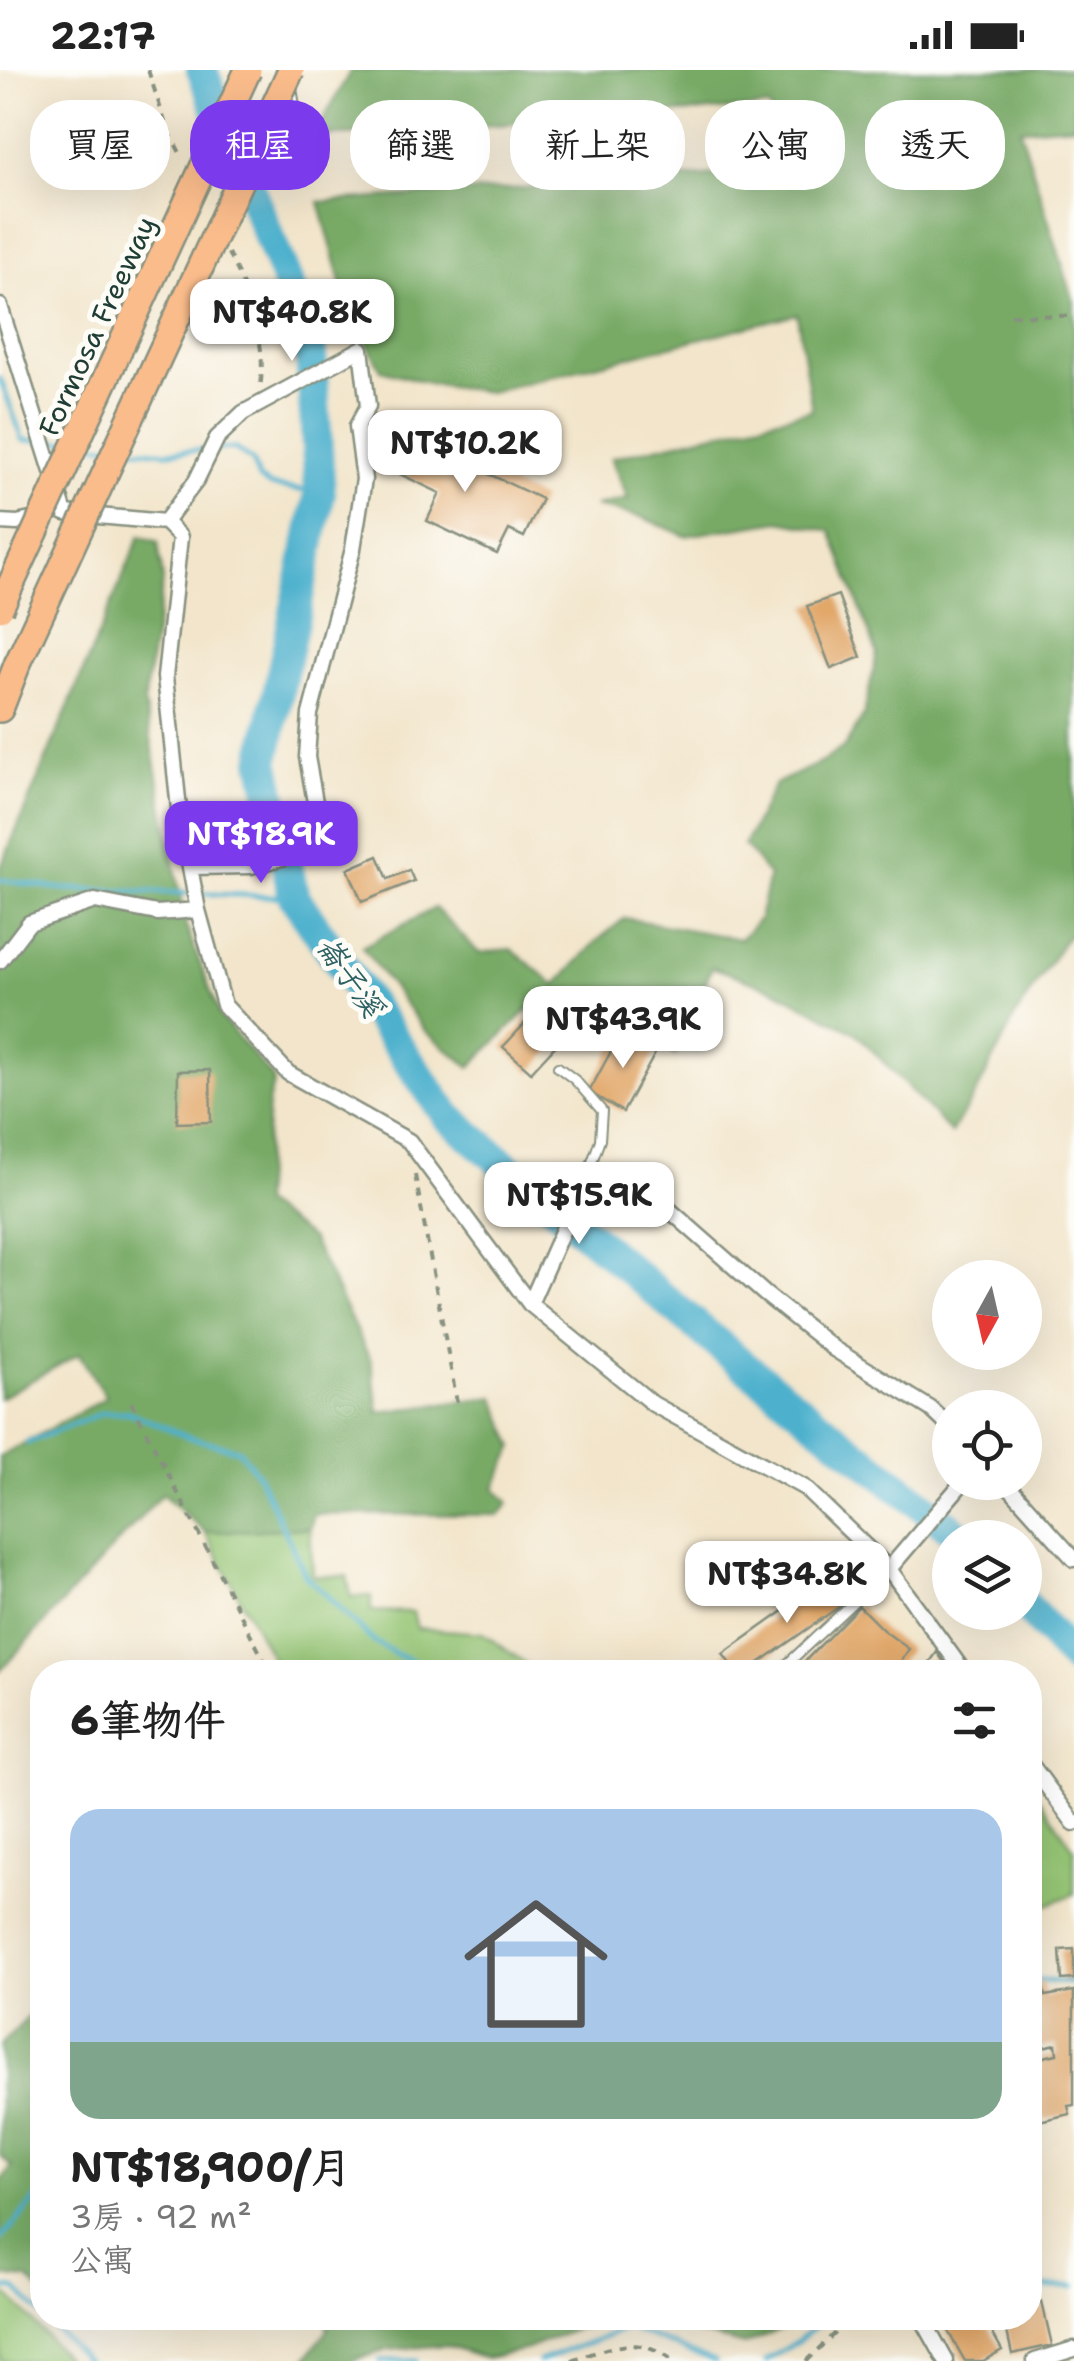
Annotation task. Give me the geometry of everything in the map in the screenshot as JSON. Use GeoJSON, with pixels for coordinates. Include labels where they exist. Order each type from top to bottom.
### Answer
{"type":"FeatureCollection","features":[{"type":"Feature","properties":{"kind":"highway","name":"Formosa Freeway"},"geometry":{"type":"LineString","coordinates":[[0,608],[248,70]]}},
{"type":"Feature","properties":{"kind":"highway"},"geometry":{"type":"LineString","coordinates":[[0,709],[290,70]]}},
{"type":"Feature","properties":{"kind":"street"},"geometry":{"type":"LineString","coordinates":[[0,306],[66,513]]}},
{"type":"Feature","properties":{"kind":"street"},"geometry":{"type":"LineString","coordinates":[[166,522],[196,482],[217,438],[243,413],[361,349],[368,406],[358,426],[364,479],[353,548],[310,714],[307,757],[323,847],[251,866],[190,867]]}},
{"type":"Feature","properties":{"kind":"street"},"geometry":{"type":"LineString","coordinates":[[0,522],[17,524],[66,513],[166,522],[180,537],[165,677],[179,808],[198,910],[224,1006],[288,1073],[409,1141],[530,1304],[653,1404],[806,1488],[889,1569],[955,1660]]}},
{"type":"Feature","properties":{"kind":"street"},"geometry":{"type":"LineString","coordinates":[[0,960],[29,923],[95,901],[156,914],[198,910]]}},
{"type":"Feature","properties":{"kind":"street"},"geometry":{"type":"LineString","coordinates":[[530,1304],[588,1173],[665,1206],[834,1349],[932,1409]]}},
{"type":"Feature","properties":{"kind":"street"},"geometry":{"type":"LineString","coordinates":[[889,1569],[948,1500]]}},
{"type":"Feature","properties":{"kind":"street"},"geometry":{"type":"LineString","coordinates":[[1020,1500],[1074,1559]]}},
{"type":"Feature","properties":{"kind":"street"},"geometry":{"type":"LineString","coordinates":[[1042,1779],[1074,1823]]}},
{"type":"Feature","properties":{"kind":"street"},"geometry":{"type":"LineString","coordinates":[[929,2330],[946,2361]]}},
{"type":"Feature","properties":{"kind":"street"},"geometry":{"type":"LineString","coordinates":[[1035,2361],[1074,2348]]}},
{"type":"Feature","properties":{"kind":"lane"},"geometry":{"type":"LineString","coordinates":[[290,70],[295,100]]}},
{"type":"Feature","properties":{"kind":"lane"},"geometry":{"type":"LineString","coordinates":[[558,1067],[575,1080],[602,1112],[600,1140],[588,1173]]}},
{"type":"Feature","properties":{"kind":"lane"},"geometry":{"type":"LineString","coordinates":[[791,1660],[889,1569]]}},
{"type":"Feature","properties":{"kind":"path"},"geometry":{"type":"LineString","coordinates":[[1011,315],[1074,316]]}},
{"type":"Feature","properties":{"kind":"path"},"geometry":{"type":"LineString","coordinates":[[409,1141],[457,1402]]}},
{"type":"Feature","properties":{"kind":"path"},"geometry":{"type":"LineString","coordinates":[[131,1402],[264,1660]]}},
{"type":"Feature","properties":{"kind":"path"},"geometry":{"type":"LineString","coordinates":[[806,2361],[838,2330]]}},
{"type":"Feature","properties":{"kind":"path"},"geometry":{"type":"LineString","coordinates":[[572,2361],[625,2344],[654,2347],[672,2361]]}},
{"type":"Feature","properties":{"kind":"green space"},"geometry":{"type":"Polygon","coordinates":[[[351,70],[1074,70],[1074,125],[1020,129],[1074,302],[1074,933],[1066,938],[1017,1013],[977,1092],[951,1133],[856,1033],[773,989],[712,967],[675,1055],[624,1020],[597,1039],[573,1013],[537,1001],[470,1067],[426,1032],[362,947],[435,908],[479,953],[511,949],[556,985],[597,941],[625,918],[740,939],[759,919],[769,876],[744,845],[775,784],[822,762],[845,746],[864,715],[877,653],[831,531],[780,521],[685,536],[644,518],[595,506],[628,499],[611,458],[812,410],[797,314],[489,392],[432,384],[381,370],[348,307],[319,202],[510,189],[685,190],[685,177],[705,176],[705,190],[845,190],[845,100],[705,100],[705,111],[685,112],[685,100],[510,100],[510,124],[490,125],[490,100],[350,100],[350,135],[330,136],[330,108],[351,70]]]}},
{"type":"Feature","properties":{"kind":"green space"},"geometry":{"type":"Polygon","coordinates":[[[140,536],[158,542],[163,581],[144,702],[186,926],[220,1016],[274,1080],[268,1103],[262,1204],[311,1238],[371,1361],[379,1412],[495,1397],[514,1446],[495,1488],[509,1503],[499,1515],[314,1514],[310,1528],[205,1532],[162,1494],[0,1671],[0,1457],[106,1397],[79,1354],[0,1398],[0,869],[140,536]]]}},
{"type":"Feature","properties":{"kind":"green space"},"geometry":{"type":"Polygon","coordinates":[[[310,1528],[313,1576],[347,1576],[351,1597],[371,1596],[371,1611],[413,1612],[417,1628],[482,1633],[521,1660],[273,1660],[205,1532],[310,1528]]]}},
{"type":"Feature","properties":{"kind":"green space"},"geometry":{"type":"Polygon","coordinates":[[[1042,1802],[1074,1849],[1074,1894],[1042,1907],[1042,1802]]]}},
{"type":"Feature","properties":{"kind":"green space"},"geometry":{"type":"Polygon","coordinates":[[[30,2015],[30,2281],[0,2276],[0,2182],[12,2167],[0,2156],[0,2046],[30,2015]]]}},
{"type":"Feature","properties":{"kind":"green space"},"geometry":{"type":"Polygon","coordinates":[[[8,2295],[30,2319],[30,2330],[40,2330],[69,2361],[0,2361],[0,2296],[8,2295]]]}},
{"type":"Feature","properties":{"kind":"green space"},"geometry":{"type":"Polygon","coordinates":[[[327,2330],[574,2330],[527,2349],[486,2358],[446,2345],[387,2350],[350,2361],[304,2361],[327,2330]]]}},
{"type":"Feature","properties":{"kind":"green space"},"geometry":{"type":"Polygon","coordinates":[[[686,2330],[778,2330],[745,2345],[686,2330]]]}},
{"type":"Feature","properties":{"kind":"building"},"geometry":{"type":"Polygon","coordinates":[[[401,433],[542,499],[524,537],[509,530],[497,554],[427,521],[440,493],[385,467],[401,433]]]}},
{"type":"Feature","properties":{"kind":"building"},"geometry":{"type":"Polygon","coordinates":[[[838,595],[861,657],[831,669],[807,606],[838,595]]]}},
{"type":"Feature","properties":{"kind":"building"},"geometry":{"type":"Polygon","coordinates":[[[378,856],[388,879],[409,870],[414,881],[362,902],[348,869],[378,856]]]}},
{"type":"Feature","properties":{"kind":"building"},"geometry":{"type":"Polygon","coordinates":[[[556,1013],[572,1028],[531,1072],[503,1047],[529,1019],[541,1030],[556,1013]]]}},
{"type":"Feature","properties":{"kind":"building"},"geometry":{"type":"Polygon","coordinates":[[[622,1031],[657,1050],[623,1112],[589,1092],[622,1031]]]}},
{"type":"Feature","properties":{"kind":"building"},"geometry":{"type":"Polygon","coordinates":[[[210,1070],[211,1122],[177,1123],[178,1071],[210,1070]]]}},
{"type":"Feature","properties":{"kind":"building"},"geometry":{"type":"Polygon","coordinates":[[[833,1576],[850,1599],[763,1660],[727,1660],[723,1654],[833,1576]]]}},
{"type":"Feature","properties":{"kind":"building"},"geometry":{"type":"Polygon","coordinates":[[[859,1606],[909,1649],[902,1660],[806,1660],[859,1606]]]}},
{"type":"Feature","properties":{"kind":"building"},"geometry":{"type":"Polygon","coordinates":[[[1074,1949],[1074,1979],[1062,1980],[1060,1950],[1074,1949]]]}},
{"type":"Feature","properties":{"kind":"building"},"geometry":{"type":"Polygon","coordinates":[[[1042,1982],[1045,1996],[1074,1991],[1074,2105],[1068,2106],[1070,2114],[1042,2120],[1042,2057],[1057,2054],[1056,2044],[1042,2047],[1042,1982]]]}},
{"type":"Feature","properties":{"kind":"building"},"geometry":{"type":"Polygon","coordinates":[[[1042,2302],[1052,2345],[1012,2354],[1007,2330],[1042,2330],[1042,2302]]]}},
{"type":"Feature","properties":{"kind":"building"},"geometry":{"type":"Polygon","coordinates":[[[947,2330],[991,2330],[1002,2350],[983,2361],[965,2361],[947,2330]]]}},
{"type":"Feature","properties":{"kind":"waterway","name":"崙子溪"},"geometry":{"type":"LineString","coordinates":[[202,70],[310,339],[320,493],[264,760],[294,897],[448,1117],[730,1354],[940,1520]]}},
{"type":"Feature","properties":{"kind":"waterway"},"geometry":{"type":"LineString","coordinates":[[0,378],[23,440],[69,442]]}},
{"type":"Feature","properties":{"kind":"waterway"},"geometry":{"type":"LineString","coordinates":[[85,444],[108,446]]}},
{"type":"Feature","properties":{"kind":"waterway"},"geometry":{"type":"LineString","coordinates":[[124,448],[166,452],[234,448],[252,461],[259,479],[271,486],[320,493]]}},
{"type":"Feature","properties":{"kind":"waterway"},"geometry":{"type":"LineString","coordinates":[[0,880],[63,889],[294,897]]}},
{"type":"Feature","properties":{"kind":"waterway"},"geometry":{"type":"LineString","coordinates":[[27,1443],[102,1413],[128,1412],[189,1437],[239,1450],[258,1475],[306,1576],[373,1641],[411,1660]]}},
{"type":"Feature","properties":{"kind":"waterway","name":"崙子溪"},"geometry":{"type":"LineString","coordinates":[[1042,1624],[1074,1660]]}},
{"type":"Feature","properties":{"kind":"waterway"},"geometry":{"type":"LineString","coordinates":[[1042,1981],[1074,1983]]}},
{"type":"Feature","properties":{"kind":"waterway"},"geometry":{"type":"LineString","coordinates":[[0,2240],[30,2206]]}},
{"type":"Feature","properties":{"kind":"waterway"},"geometry":{"type":"LineString","coordinates":[[0,2287],[16,2289],[30,2303]]}},
{"type":"Feature","properties":{"kind":"waterway"},"geometry":{"type":"LineString","coordinates":[[1042,2287],[1074,2287]]}},
{"type":"Feature","properties":{"kind":"waterway"},"geometry":{"type":"LineString","coordinates":[[57,2330],[87,2361]]}},
{"type":"Feature","properties":{"kind":"waterway"},"geometry":{"type":"LineString","coordinates":[[539,2361],[623,2330]]}},
{"type":"Feature","properties":{"kind":"waterway"},"geometry":{"type":"LineString","coordinates":[[633,2330],[715,2361]]}},
{"type":"Feature","properties":{"kind":"waterway"},"geometry":{"type":"LineString","coordinates":[[766,2361],[811,2330]]}},
{"type":"Feature","properties":{"kind":"waterway"},"geometry":{"type":"LineString","coordinates":[[380,2361],[416,2361]]}}]}
